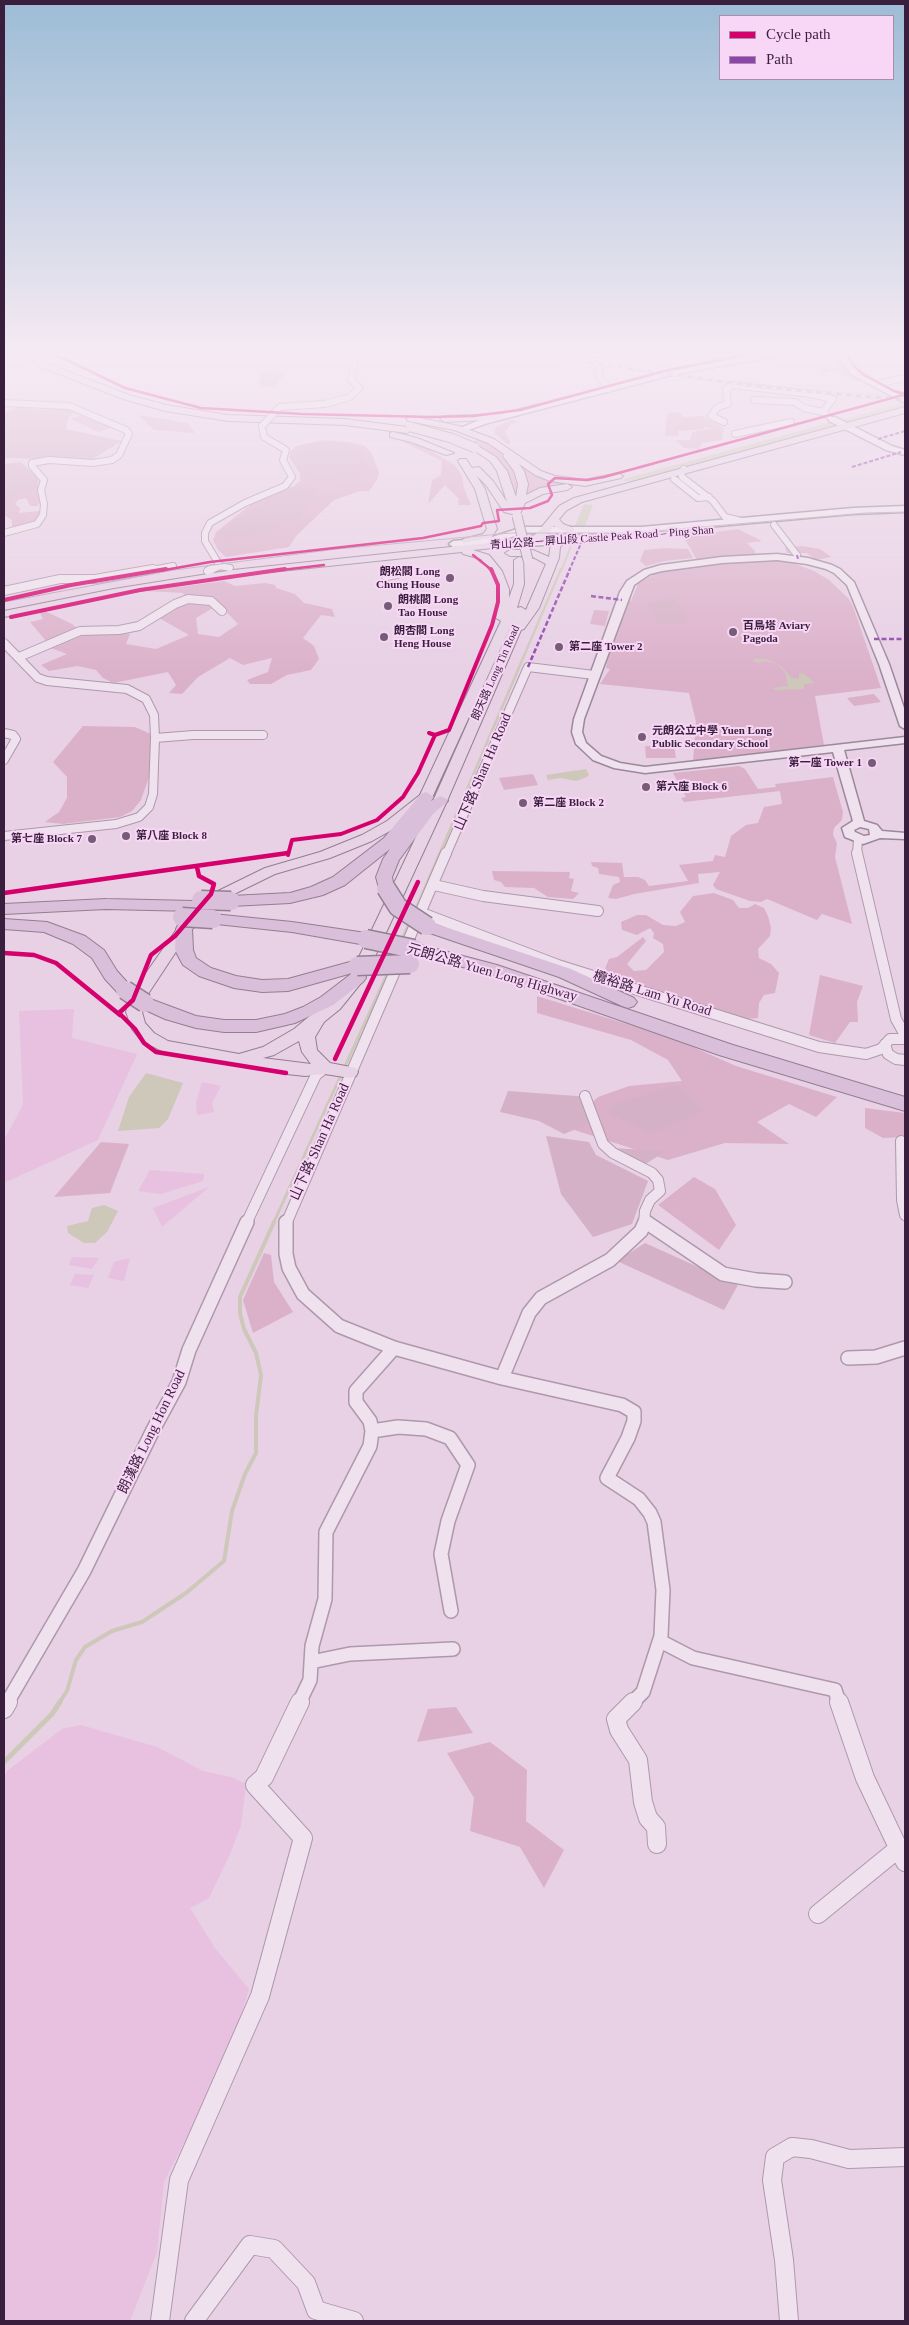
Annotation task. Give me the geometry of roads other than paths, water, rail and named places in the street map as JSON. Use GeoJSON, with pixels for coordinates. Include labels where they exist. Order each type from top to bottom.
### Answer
{"type":"FeatureCollection","features":[{"type":"Feature","properties":{"kind":"highway"},"geometry":{"type":"LineString","coordinates":[[433,799],[428,811],[391,859],[384,877],[390,898],[419,938],[449,968],[480,975],[591,1010],[640,1019],[807,1076],[905,1104]]}},
{"type":"Feature","properties":{"kind":"highway"},"geometry":{"type":"LineString","coordinates":[[357,972],[288,985],[262,986],[234,982],[205,972],[189,961],[184,950],[190,913],[290,898],[317,891],[339,881],[372,857],[433,799]]}},
{"type":"Feature","properties":{"kind":"highway","name":"元朗公路 Yuen Long Highway"},"geometry":{"type":"LineString","coordinates":[[4,909],[106,904],[190,913]]}},
{"type":"Feature","properties":{"kind":"highway","name":"元朗公路 Yuen Long Highway"},"geometry":{"type":"LineString","coordinates":[[4,922],[93,916],[190,913],[223,909],[292,927],[419,938],[519,965],[764,1048],[905,1090]]}},
{"type":"Feature","properties":{"kind":"highway"},"geometry":{"type":"LineString","coordinates":[[4,922],[47,927],[79,940],[98,954],[111,975],[125,990],[144,1003],[171,1015],[202,1023],[234,1027],[256,1026],[289,1019],[309,1011],[327,1001],[357,972],[419,938]]}},
{"type":"Feature","properties":{"kind":"main road","name":"朗天路 Long Tin Road"},"geometry":{"type":"LineString","coordinates":[[433,799],[452,773],[509,630],[524,560],[502,471],[493,460]]}},
{"type":"Feature","properties":{"kind":"main road"},"geometry":{"type":"LineString","coordinates":[[463,461],[470,464],[486,479],[513,514],[520,502],[523,484],[522,476],[508,460]]}},
{"type":"Feature","properties":{"kind":"main road"},"geometry":{"type":"LineString","coordinates":[[519,460],[541,475],[555,480],[580,482],[601,481],[682,460]]}},
{"type":"Feature","properties":{"kind":"main road"},"geometry":{"type":"LineString","coordinates":[[512,544],[533,540],[546,530],[566,505],[578,500],[660,476],[683,474],[728,460]]}},
{"type":"Feature","properties":{"kind":"main road"},"geometry":{"type":"LineString","coordinates":[[450,547],[482,538],[492,531],[480,489],[463,461]]}},
{"type":"Feature","properties":{"kind":"main road"},"geometry":{"type":"LineString","coordinates":[[520,502],[532,494],[549,489],[635,483]]}},
{"type":"Feature","properties":{"kind":"main road","name":"青山公路－屏山段 Castle Peak Road – Ping Shan"},"geometry":{"type":"LineString","coordinates":[[4,614],[175,582],[293,565],[393,555],[490,541],[522,530],[630,531],[723,520],[741,521],[854,511],[905,510]]}},
{"type":"Feature","properties":{"kind":"main road","name":"青山公路－屏山段 Castle Peak Road – Ping Shan"},"geometry":{"type":"LineString","coordinates":[[4,609],[225,567],[327,556],[450,547],[560,542],[905,515]]}},
{"type":"Feature","properties":{"kind":"main road"},"geometry":{"type":"LineString","coordinates":[[554,519],[559,526],[570,530]]}},
{"type":"Feature","properties":{"kind":"main road"},"geometry":{"type":"LineString","coordinates":[[509,630],[533,608],[552,563],[555,545],[560,542]]}},
{"type":"Feature","properties":{"kind":"main road"},"geometry":{"type":"LineString","coordinates":[[450,547],[479,554],[488,559],[496,570],[504,589],[509,630]]}},
{"type":"Feature","properties":{"kind":"main road"},"geometry":{"type":"LineString","coordinates":[[496,570],[496,559],[512,552],[534,553],[552,563]]}},
{"type":"Feature","properties":{"kind":"main road"},"geometry":{"type":"LineString","coordinates":[[905,726],[884,664],[851,584],[837,571],[816,563],[798,559],[761,557],[680,564],[661,568],[637,578],[625,592],[578,724],[578,736],[581,744],[588,752],[612,764],[656,770],[905,740]]}},
{"type":"Feature","properties":{"kind":"main road","name":"朗天路 Long Tin Road"},"geometry":{"type":"LineString","coordinates":[[433,799],[509,630]]}},
{"type":"Feature","properties":{"kind":"main road"},"geometry":{"type":"LineString","coordinates":[[838,749],[859,823]]}},
{"type":"Feature","properties":{"kind":"main road"},"geometry":{"type":"LineString","coordinates":[[338,1070],[305,1070],[164,1046],[148,1037],[136,1021],[134,1008],[140,991],[190,913],[209,904],[234,888],[270,871],[325,855],[366,838],[433,799]]}},
{"type":"Feature","properties":{"kind":"main road"},"geometry":{"type":"LineString","coordinates":[[338,1070],[310,1052],[307,1037],[357,972],[433,799]]}},
{"type":"Feature","properties":{"kind":"main road"},"geometry":{"type":"LineString","coordinates":[[877,834],[871,826],[859,823],[850,826],[847,831],[852,837],[858,839],[870,840],[877,834],[905,836]]}},
{"type":"Feature","properties":{"kind":"main road"},"geometry":{"type":"LineString","coordinates":[[229,1058],[248,1057],[268,1051],[292,1038],[319,1019]]}},
{"type":"Feature","properties":{"kind":"street"},"geometry":{"type":"LineString","coordinates":[[4,533],[37,524],[43,515],[44,504],[41,490],[44,480],[32,464],[49,460],[93,463],[113,460]]}},
{"type":"Feature","properties":{"kind":"street"},"geometry":{"type":"LineString","coordinates":[[225,567],[205,542],[205,533],[210,523],[245,503],[285,486],[293,474],[283,460]]}},
{"type":"Feature","properties":{"kind":"street"},"geometry":{"type":"LineString","coordinates":[[683,474],[709,497],[723,520]]}},
{"type":"Feature","properties":{"kind":"street"},"geometry":{"type":"LineString","coordinates":[[774,525],[797,555]]}},
{"type":"Feature","properties":{"kind":"street"},"geometry":{"type":"LineString","coordinates":[[393,555],[393,571]]}},
{"type":"Feature","properties":{"kind":"street"},"geometry":{"type":"LineString","coordinates":[[4,591],[60,579],[94,579],[173,566]]}},
{"type":"Feature","properties":{"kind":"street"},"geometry":{"type":"LineString","coordinates":[[19,658],[80,631],[119,630],[139,626],[175,604],[188,599],[211,600],[222,611]]}},
{"type":"Feature","properties":{"kind":"street"},"geometry":{"type":"LineString","coordinates":[[4,643],[38,678],[46,681],[127,689],[146,699],[154,715],[155,738],[153,794],[149,807],[139,817],[119,823],[4,836]]}},
{"type":"Feature","properties":{"kind":"street","name":"山下路 Shan Ha Road"},"geometry":{"type":"LineString","coordinates":[[594,675],[528,667],[434,885],[419,938],[338,1070],[288,1215],[286,1254],[289,1268],[303,1294],[339,1326],[394,1348],[502,1378],[622,1405],[634,1412],[634,1422],[628,1438],[607,1478],[639,1499],[650,1513],[654,1522],[662,1590],[660,1640]]}},
{"type":"Feature","properties":{"kind":"street"},"geometry":{"type":"LineString","coordinates":[[4,732],[13,734],[16,739],[4,760]]}},
{"type":"Feature","properties":{"kind":"street"},"geometry":{"type":"LineString","coordinates":[[155,738],[202,735],[263,735]]}},
{"type":"Feature","properties":{"kind":"street"},"geometry":{"type":"LineString","coordinates":[[858,839],[857,856],[896,1019],[905,1035]]}},
{"type":"Feature","properties":{"kind":"street"},"geometry":{"type":"LineString","coordinates":[[434,885],[483,896],[598,911]]}},
{"type":"Feature","properties":{"kind":"street","name":"欖裕路 Lam Yu Road"},"geometry":{"type":"LineString","coordinates":[[419,938],[558,964],[819,1047],[866,1054],[881,1049],[887,1042]]}},
{"type":"Feature","properties":{"kind":"street"},"geometry":{"type":"LineString","coordinates":[[896,1019],[887,1042],[888,1054],[904,1060]]}},
{"type":"Feature","properties":{"kind":"street"},"geometry":{"type":"LineString","coordinates":[[887,1042],[905,1039]]}},
{"type":"Feature","properties":{"kind":"street","name":"朗漢路 Long Hon Road"},"geometry":{"type":"LineString","coordinates":[[4,1709],[84,1571],[153,1430],[179,1382],[189,1350],[214,1292],[316,1075],[338,1070]]}},
{"type":"Feature","properties":{"kind":"street"},"geometry":{"type":"LineString","coordinates":[[502,1378],[529,1313],[540,1298],[610,1260],[641,1231],[645,1222],[645,1211],[650,1200],[660,1191],[658,1180],[652,1173],[612,1153],[603,1144],[585,1096]]}},
{"type":"Feature","properties":{"kind":"street"},"geometry":{"type":"LineString","coordinates":[[901,1141],[905,1215]]}},
{"type":"Feature","properties":{"kind":"street"},"geometry":{"type":"LineString","coordinates":[[645,1222],[723,1274],[756,1280],[785,1282]]}},
{"type":"Feature","properties":{"kind":"street"},"geometry":{"type":"LineString","coordinates":[[160,2321],[179,2180],[260,1996],[302,1838],[255,1785],[264,1777],[310,1680],[312,1646],[325,1599],[326,1532],[370,1446],[372,1431],[370,1421],[356,1402],[356,1391],[394,1348]]}},
{"type":"Feature","properties":{"kind":"street"},"geometry":{"type":"LineString","coordinates":[[848,1358],[876,1357],[905,1348]]}},
{"type":"Feature","properties":{"kind":"street"},"geometry":{"type":"LineString","coordinates":[[372,1431],[398,1427],[426,1429],[450,1438],[468,1465],[448,1521],[441,1554],[451,1611]]}},
{"type":"Feature","properties":{"kind":"street"},"geometry":{"type":"LineString","coordinates":[[657,1844],[656,1827],[648,1818],[643,1802],[638,1760],[619,1730],[616,1719],[643,1692],[660,1640],[692,1658],[835,1690],[865,1778],[902,1855],[818,1914]]}},
{"type":"Feature","properties":{"kind":"street"},"geometry":{"type":"LineString","coordinates":[[311,1662],[350,1654],[453,1649]]}},
{"type":"Feature","properties":{"kind":"street"},"geometry":{"type":"LineString","coordinates":[[789,2321],[784,2260],[772,2180],[775,2157],[792,2147],[849,2159],[905,2157]]}},
{"type":"Feature","properties":{"kind":"street"},"geometry":{"type":"LineString","coordinates":[[194,2321],[250,2245],[274,2249],[306,2283],[316,2310],[354,2321]]}},
{"type":"Feature","properties":{"kind":"waterway"},"geometry":{"type":"LineString","coordinates":[[561,571],[571,546]]}},
{"type":"Feature","properties":{"kind":"waterway"},"geometry":{"type":"LineString","coordinates":[[439,855],[561,569]]}},
{"type":"Feature","properties":{"kind":"waterway"},"geometry":{"type":"LineString","coordinates":[[415,911],[440,853]]}},
{"type":"Feature","properties":{"kind":"waterway"},"geometry":{"type":"LineString","coordinates":[[401,941],[410,922]]}},
{"type":"Feature","properties":{"kind":"waterway"},"geometry":{"type":"LineString","coordinates":[[273,1224],[388,972]]}},
{"type":"Feature","properties":{"kind":"waterway"},"geometry":{"type":"LineString","coordinates":[[59,1703],[67,1691],[76,1660],[85,1647],[112,1631],[142,1622],[186,1593],[224,1561],[232,1511],[245,1474],[256,1453],[256,1416],[261,1375],[256,1353],[244,1329],[240,1313],[240,1297],[274,1222]]}},
{"type":"Feature","properties":{"kind":"waterway"},"geometry":{"type":"LineString","coordinates":[[4,1762],[52,1714],[60,1702]]}},
{"type":"Feature","properties":{"kind":"tram line"},"geometry":{"type":"LineString","coordinates":[[4,602],[174,570],[337,549],[511,533],[631,533],[866,513],[905,512]]}},
{"type":"Feature","properties":{"kind":"place","name":"朗松閣 Long Chung House"},"geometry":{"type":"Point","coordinates":[450,578]}},
{"type":"Feature","properties":{"kind":"place","name":"朗桃閣 Long Tao House"},"geometry":{"type":"Point","coordinates":[388,606]}},
{"type":"Feature","properties":{"kind":"place","name":"百鳥塔 Aviary Pagoda"},"geometry":{"type":"Point","coordinates":[733,632]}},
{"type":"Feature","properties":{"kind":"place","name":"朗杏閣 Long Heng House"},"geometry":{"type":"Point","coordinates":[384,637]}},
{"type":"Feature","properties":{"kind":"place","name":"第二座 Tower 2"},"geometry":{"type":"Point","coordinates":[559,647]}},
{"type":"Feature","properties":{"kind":"place","name":"元朗公立中學 Yuen Long Public Secondary School"},"geometry":{"type":"Point","coordinates":[642,737]}},
{"type":"Feature","properties":{"kind":"place","name":"第一座 Tower 1"},"geometry":{"type":"Point","coordinates":[872,763]}},
{"type":"Feature","properties":{"kind":"place","name":"第六座 Block 6"},"geometry":{"type":"Point","coordinates":[646,787]}},
{"type":"Feature","properties":{"kind":"place","name":"第二座 Block 2"},"geometry":{"type":"Point","coordinates":[523,803]}},
{"type":"Feature","properties":{"kind":"place","name":"第八座 Block 8"},"geometry":{"type":"Point","coordinates":[126,836]}},
{"type":"Feature","properties":{"kind":"place","name":"第七座 Block 7"},"geometry":{"type":"Point","coordinates":[92,839]}}]}
